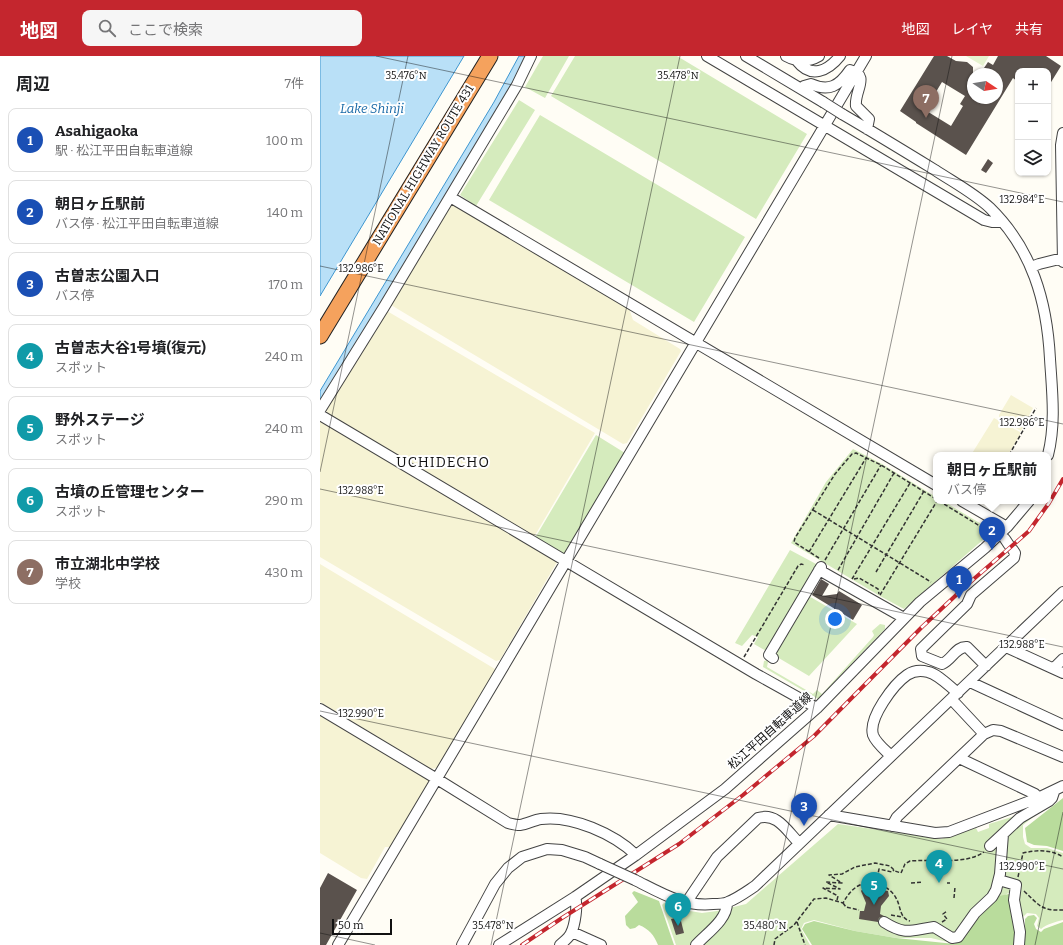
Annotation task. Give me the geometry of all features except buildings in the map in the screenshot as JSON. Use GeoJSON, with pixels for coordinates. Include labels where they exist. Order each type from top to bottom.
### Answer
{"type":"FeatureCollection","features":[{"type":"Feature","properties":{"kind":"highway","name":"NATIONAL HIGHWAY ROUTE 431"},"geometry":{"type":"LineString","coordinates":[[320,336],[490,56]]}},
{"type":"Feature","properties":{"kind":"street"},"geometry":{"type":"LineString","coordinates":[[320,410],[384,307],[517,85],[531,56]]}},
{"type":"Feature","properties":{"kind":"street"},"geometry":{"type":"LineString","coordinates":[[707,56],[984,220],[1002,222]]}},
{"type":"Feature","properties":{"kind":"street"},"geometry":{"type":"LineString","coordinates":[[746,56],[966,190],[990,208],[1002,222],[1018,243],[1032,267],[1045,312],[1058,425],[1049,452]]}},
{"type":"Feature","properties":{"kind":"street"},"geometry":{"type":"LineString","coordinates":[[786,56],[797,61],[806,68],[820,71],[830,67],[840,56]]}},
{"type":"Feature","properties":{"kind":"street"},"geometry":{"type":"LineString","coordinates":[[797,61],[810,60],[820,56]]}},
{"type":"Feature","properties":{"kind":"street"},"geometry":{"type":"LineString","coordinates":[[338,945],[866,56]]}},
{"type":"Feature","properties":{"kind":"street"},"geometry":{"type":"LineString","coordinates":[[801,89],[810,84],[817,87],[830,87],[842,81],[850,70],[856,72],[860,77],[861,82],[856,94],[856,106],[869,119],[867,129]]}},
{"type":"Feature","properties":{"kind":"street"},"geometry":{"type":"LineString","coordinates":[[1032,267],[1063,259],[1061,145],[1063,133]]}},
{"type":"Feature","properties":{"kind":"street"},"geometry":{"type":"LineString","coordinates":[[450,197],[933,483]]}},
{"type":"Feature","properties":{"kind":"street"},"geometry":{"type":"LineString","coordinates":[[320,415],[739,664],[817,708]]}},
{"type":"Feature","properties":{"kind":"street"},"geometry":{"type":"LineString","coordinates":[[967,504],[1007,527]]}},
{"type":"Feature","properties":{"kind":"street","name":"松江平田自転車道線"},"geometry":{"type":"LineString","coordinates":[[499,945],[575,897],[636,855],[725,789],[817,708],[920,602],[985,548],[1007,527],[1026,504]]}},
{"type":"Feature","properties":{"kind":"street"},"geometry":{"type":"LineString","coordinates":[[986,666],[967,647],[960,648],[942,664],[922,656],[921,649],[967,604],[971,595],[1014,558],[1015,553],[1009,545]]}},
{"type":"Feature","properties":{"kind":"street"},"geometry":{"type":"LineString","coordinates":[[774,658],[768,655],[823,565],[904,618]]}},
{"type":"Feature","properties":{"kind":"street"},"geometry":{"type":"LineString","coordinates":[[462,945],[495,884],[508,868],[522,857],[547,849],[562,850],[585,857],[635,880],[665,896],[686,903],[705,905],[727,902],[738,897],[755,886],[1063,592]]}},
{"type":"Feature","properties":{"kind":"street"},"geometry":{"type":"LineString","coordinates":[[1006,647],[1058,670],[1063,659]]}},
{"type":"Feature","properties":{"kind":"street"},"geometry":{"type":"LineString","coordinates":[[891,756],[879,744],[873,735],[873,726],[875,716],[889,692],[907,674],[915,671],[929,672],[958,693]]}},
{"type":"Feature","properties":{"kind":"street"},"geometry":{"type":"LineString","coordinates":[[970,682],[1063,725]]}},
{"type":"Feature","properties":{"kind":"street"},"geometry":{"type":"LineString","coordinates":[[955,703],[984,734]]}},
{"type":"Feature","properties":{"kind":"street"},"geometry":{"type":"LineString","coordinates":[[320,709],[508,823],[519,825],[541,819],[578,823],[606,833],[630,848],[636,855]]}},
{"type":"Feature","properties":{"kind":"street"},"geometry":{"type":"LineString","coordinates":[[892,826],[897,817],[984,734],[993,730],[1010,734],[1063,757]]}},
{"type":"Feature","properties":{"kind":"street"},"geometry":{"type":"LineString","coordinates":[[959,758],[1035,794],[1038,798]]}},
{"type":"Feature","properties":{"kind":"street"},"geometry":{"type":"LineString","coordinates":[[829,815],[935,833],[949,832],[1054,792],[1063,786]]}},
{"type":"Feature","properties":{"kind":"street"},"geometry":{"type":"LineString","coordinates":[[990,846],[1020,818],[1049,801],[1054,792]]}},
{"type":"Feature","properties":{"kind":"street"},"geometry":{"type":"LineString","coordinates":[[686,903],[717,857],[758,818],[765,816],[777,819],[799,844]]}},
{"type":"Feature","properties":{"kind":"street"},"geometry":{"type":"LineString","coordinates":[[884,922],[895,929],[907,932],[934,927],[952,938],[958,937],[975,913],[992,897],[996,890],[999,880],[1003,834]]}},
{"type":"Feature","properties":{"kind":"street"},"geometry":{"type":"LineString","coordinates":[[999,880],[1016,885],[1014,900],[1020,932],[1019,945]]}},
{"type":"Feature","properties":{"kind":"street"},"geometry":{"type":"LineString","coordinates":[[560,945],[572,932],[577,903],[575,897]]}},
{"type":"Feature","properties":{"kind":"street"},"geometry":{"type":"LineString","coordinates":[[697,944],[721,919],[727,909],[727,902]]}},
{"type":"Feature","properties":{"kind":"street"},"geometry":{"type":"LineString","coordinates":[[572,932],[601,945]]}},
{"type":"Feature","properties":{"kind":"path"},"geometry":{"type":"LineString","coordinates":[[1011,452],[1036,408]]}},
{"type":"Feature","properties":{"kind":"path"},"geometry":{"type":"LineString","coordinates":[[881,465],[823,565],[809,552],[794,542],[795,538],[835,474],[852,454],[856,453],[881,465],[933,498]]}},
{"type":"Feature","properties":{"kind":"path"},"geometry":{"type":"LineString","coordinates":[[809,552],[866,458]]}},
{"type":"Feature","properties":{"kind":"path"},"geometry":{"type":"LineString","coordinates":[[843,573],[838,570],[894,473]]}},
{"type":"Feature","properties":{"kind":"path"},"geometry":{"type":"LineString","coordinates":[[852,580],[910,483]]}},
{"type":"Feature","properties":{"kind":"path"},"geometry":{"type":"LineString","coordinates":[[876,572],[924,492]]}},
{"type":"Feature","properties":{"kind":"path"},"geometry":{"type":"LineString","coordinates":[[880,595],[935,504]]}},
{"type":"Feature","properties":{"kind":"path"},"geometry":{"type":"LineString","coordinates":[[944,504],[988,531],[988,534],[982,538]]}},
{"type":"Feature","properties":{"kind":"path"},"geometry":{"type":"LineString","coordinates":[[813,510],[932,583]]}},
{"type":"Feature","properties":{"kind":"path"},"geometry":{"type":"LineString","coordinates":[[739,664],[798,566],[801,564],[806,565]]}},
{"type":"Feature","properties":{"kind":"path"},"geometry":{"type":"LineString","coordinates":[[847,576],[852,580]]}},
{"type":"Feature","properties":{"kind":"path"},"geometry":{"type":"LineString","coordinates":[[852,580],[859,578],[878,589],[880,595],[885,598]]}},
{"type":"Feature","properties":{"kind":"path"},"geometry":{"type":"LineString","coordinates":[[837,900],[838,896],[823,888],[840,889],[826,882],[842,883],[829,875],[842,874],[855,867],[875,863],[890,866],[894,870],[901,873],[905,864],[910,861],[972,858],[983,853],[990,846]]}},
{"type":"Feature","properties":{"kind":"path"},"geometry":{"type":"LineString","coordinates":[[1063,857],[1057,853],[1042,850],[1023,853],[1016,885],[1041,908],[1063,910]]}},
{"type":"Feature","properties":{"kind":"path"},"geometry":{"type":"LineString","coordinates":[[876,884],[879,869],[892,872],[894,870]]}},
{"type":"Feature","properties":{"kind":"path"},"geometry":{"type":"LineString","coordinates":[[911,882],[923,882]]}},
{"type":"Feature","properties":{"kind":"path"},"geometry":{"type":"LineString","coordinates":[[843,902],[852,890],[858,886],[866,883],[876,884],[887,888],[893,893],[904,918]]}},
{"type":"Feature","properties":{"kind":"path"},"geometry":{"type":"LineString","coordinates":[[954,898],[955,887]]}},
{"type":"Feature","properties":{"kind":"path"},"geometry":{"type":"LineString","coordinates":[[774,945],[775,939],[797,921],[802,912],[808,908],[814,899],[826,898],[837,900],[843,902],[846,907],[859,910]]}},
{"type":"Feature","properties":{"kind":"path"},"geometry":{"type":"LineString","coordinates":[[941,923],[947,919],[944,914],[947,911]]}},
{"type":"Feature","properties":{"kind":"path"},"geometry":{"type":"LineString","coordinates":[[898,916],[915,923]]}},
{"type":"Feature","properties":{"kind":"path"},"geometry":{"type":"LineString","coordinates":[[797,921],[805,945]]}},
{"type":"Feature","properties":{"kind":"shaded area"},"geometry":{"type":"Polygon","coordinates":[[[454,202],[628,305],[633,320],[680,349],[681,351],[627,443],[623,444],[391,305],[449,204],[454,202]]]}},
{"type":"Feature","properties":{"kind":"shaded area"},"geometry":{"type":"Polygon","coordinates":[[[387,311],[595,433],[534,537],[328,414],[325,409],[387,311]]]}},
{"type":"Feature","properties":{"kind":"shaded area"},"geometry":{"type":"Polygon","coordinates":[[[1011,395],[1033,408],[1021,431],[999,418],[999,415],[1011,395]]]}},
{"type":"Feature","properties":{"kind":"shaded area"},"geometry":{"type":"Polygon","coordinates":[[[994,418],[1020,432],[1020,435],[1010,452],[973,452],[994,418]]]}},
{"type":"Feature","properties":{"kind":"shaded area"},"geometry":{"type":"Polygon","coordinates":[[[323,419],[557,562],[500,660],[496,661],[320,557],[320,420],[323,419]]]}},
{"type":"Feature","properties":{"kind":"shaded area"},"geometry":{"type":"Polygon","coordinates":[[[320,564],[495,669],[440,767],[431,769],[320,702],[320,564]]]}},
{"type":"Feature","properties":{"kind":"shaded area"},"geometry":{"type":"Polygon","coordinates":[[[320,713],[431,780],[392,847],[385,847],[367,879],[361,878],[320,853],[320,713]]]}},
{"type":"Feature","properties":{"kind":"green space"},"geometry":{"type":"Polygon","coordinates":[[[543,56],[569,56],[545,98],[525,87],[543,56]]]}},
{"type":"Feature","properties":{"kind":"green space"},"geometry":{"type":"Polygon","coordinates":[[[575,56],[677,56],[807,134],[756,219],[551,96],[575,56]]]}},
{"type":"Feature","properties":{"kind":"green space"},"geometry":{"type":"Polygon","coordinates":[[[966,56],[989,56],[983,66],[966,56]]]}},
{"type":"Feature","properties":{"kind":"green space"},"geometry":{"type":"Polygon","coordinates":[[[519,100],[535,110],[476,206],[460,195],[519,100]]]}},
{"type":"Feature","properties":{"kind":"green space"},"geometry":{"type":"Polygon","coordinates":[[[540,115],[745,237],[694,322],[489,200],[540,115]]]}},
{"type":"Feature","properties":{"kind":"green space"},"geometry":{"type":"Polygon","coordinates":[[[596,435],[625,453],[564,555],[535,538],[596,435]]]}},
{"type":"Feature","properties":{"kind":"green space"},"geometry":{"type":"Polygon","coordinates":[[[853,449],[882,464],[933,495],[933,504],[948,504],[993,531],[904,609],[791,543],[826,482],[853,449]]]}},
{"type":"Feature","properties":{"kind":"green space"},"geometry":{"type":"Polygon","coordinates":[[[790,550],[818,565],[768,652],[754,644],[758,637],[752,635],[742,646],[735,643],[790,550]]]}},
{"type":"Feature","properties":{"kind":"green space"},"geometry":{"type":"Polygon","coordinates":[[[807,595],[857,624],[809,676],[772,654],[807,595]]]}},
{"type":"Feature","properties":{"kind":"green space"},"geometry":{"type":"Polygon","coordinates":[[[880,624],[885,625],[885,629],[818,699],[763,667],[764,661],[767,660],[767,667],[813,694],[817,690],[822,694],[873,637],[874,635],[872,631],[880,624]]]}},
{"type":"Feature","properties":{"kind":"green space"},"geometry":{"type":"Polygon","coordinates":[[[1063,798],[1063,851],[1047,846],[1034,845],[1027,842],[1025,828],[1063,798]]]}},
{"type":"Feature","properties":{"kind":"green space"},"geometry":{"type":"Polygon","coordinates":[[[1055,800],[1023,825],[1023,837],[1025,844],[1031,848],[1047,848],[1063,853],[1063,920],[1048,924],[1041,929],[1037,926],[1039,918],[1036,914],[1027,913],[1023,917],[1022,945],[1012,893],[1010,892],[999,899],[960,945],[931,938],[896,938],[855,931],[814,920],[804,923],[801,929],[810,945],[676,945],[662,905],[664,903],[684,910],[702,913],[746,904],[838,824],[941,839],[976,828],[978,832],[989,828],[989,824],[1018,815],[1055,800]]]}},
{"type":"Feature","properties":{"kind":"green space"},"geometry":{"type":"Polygon","coordinates":[[[634,891],[659,901],[674,945],[658,945],[653,935],[646,928],[639,925],[630,929],[626,925],[625,916],[638,902],[632,893],[634,891]]]}},
{"type":"Feature","properties":{"kind":"green space"},"geometry":{"type":"Polygon","coordinates":[[[1011,894],[1016,945],[812,945],[802,929],[805,924],[814,921],[855,931],[896,938],[955,944],[999,896],[1011,894]]]}},
{"type":"Feature","properties":{"kind":"green space"},"geometry":{"type":"Polygon","coordinates":[[[1034,915],[1037,918],[1034,924],[1036,929],[1041,932],[1044,929],[1063,922],[1063,945],[1025,945],[1025,919],[1028,916],[1034,915]]]}},
{"type":"Feature","properties":{"kind":"water","name":"Lake Shinji"},"geometry":{"type":"Polygon","coordinates":[[[320,56],[464,56],[320,296],[320,56]]]}},
{"type":"Feature","properties":{"kind":"water"},"geometry":{"type":"Polygon","coordinates":[[[519,56],[530,56],[320,406],[320,391],[494,102],[519,56]]]}},
{"type":"Feature","properties":{"kind":"railway"},"geometry":{"type":"LineString","coordinates":[[1051,500],[1063,479]]}},
{"type":"Feature","properties":{"kind":"railway"},"geometry":{"type":"LineString","coordinates":[[522,945],[679,844],[743,795],[814,736],[922,627],[968,584],[1029,531],[1048,504]]}},
{"type":"Feature","properties":{"kind":"place","name":"市立湖北中学校"},"geometry":{"type":"Point","coordinates":[926,118]}},
{"type":"Feature","properties":{"kind":"place","name":"朝日ヶ丘駅前"},"geometry":{"type":"Point","coordinates":[992,550]}},
{"type":"Feature","properties":{"kind":"place","name":"Asahigaoka"},"geometry":{"type":"Point","coordinates":[959,599]}},
{"type":"Feature","properties":{"kind":"place","name":"古曽志公園入口"},"geometry":{"type":"Point","coordinates":[804,826]}},
{"type":"Feature","properties":{"kind":"place","name":"古曽志大谷1号墳(復元)"},"geometry":{"type":"Point","coordinates":[939,883]}},
{"type":"Feature","properties":{"kind":"place","name":"野外ステージ"},"geometry":{"type":"Point","coordinates":[874,905]}},
{"type":"Feature","properties":{"kind":"place","name":"古墳の丘管理センター"},"geometry":{"type":"Point","coordinates":[678,926]}},
{"type":"Feature","properties":{"kind":"district","name":"UCHIDECHO"},"geometry":{"type":"Point","coordinates":[443,462]}}]}
